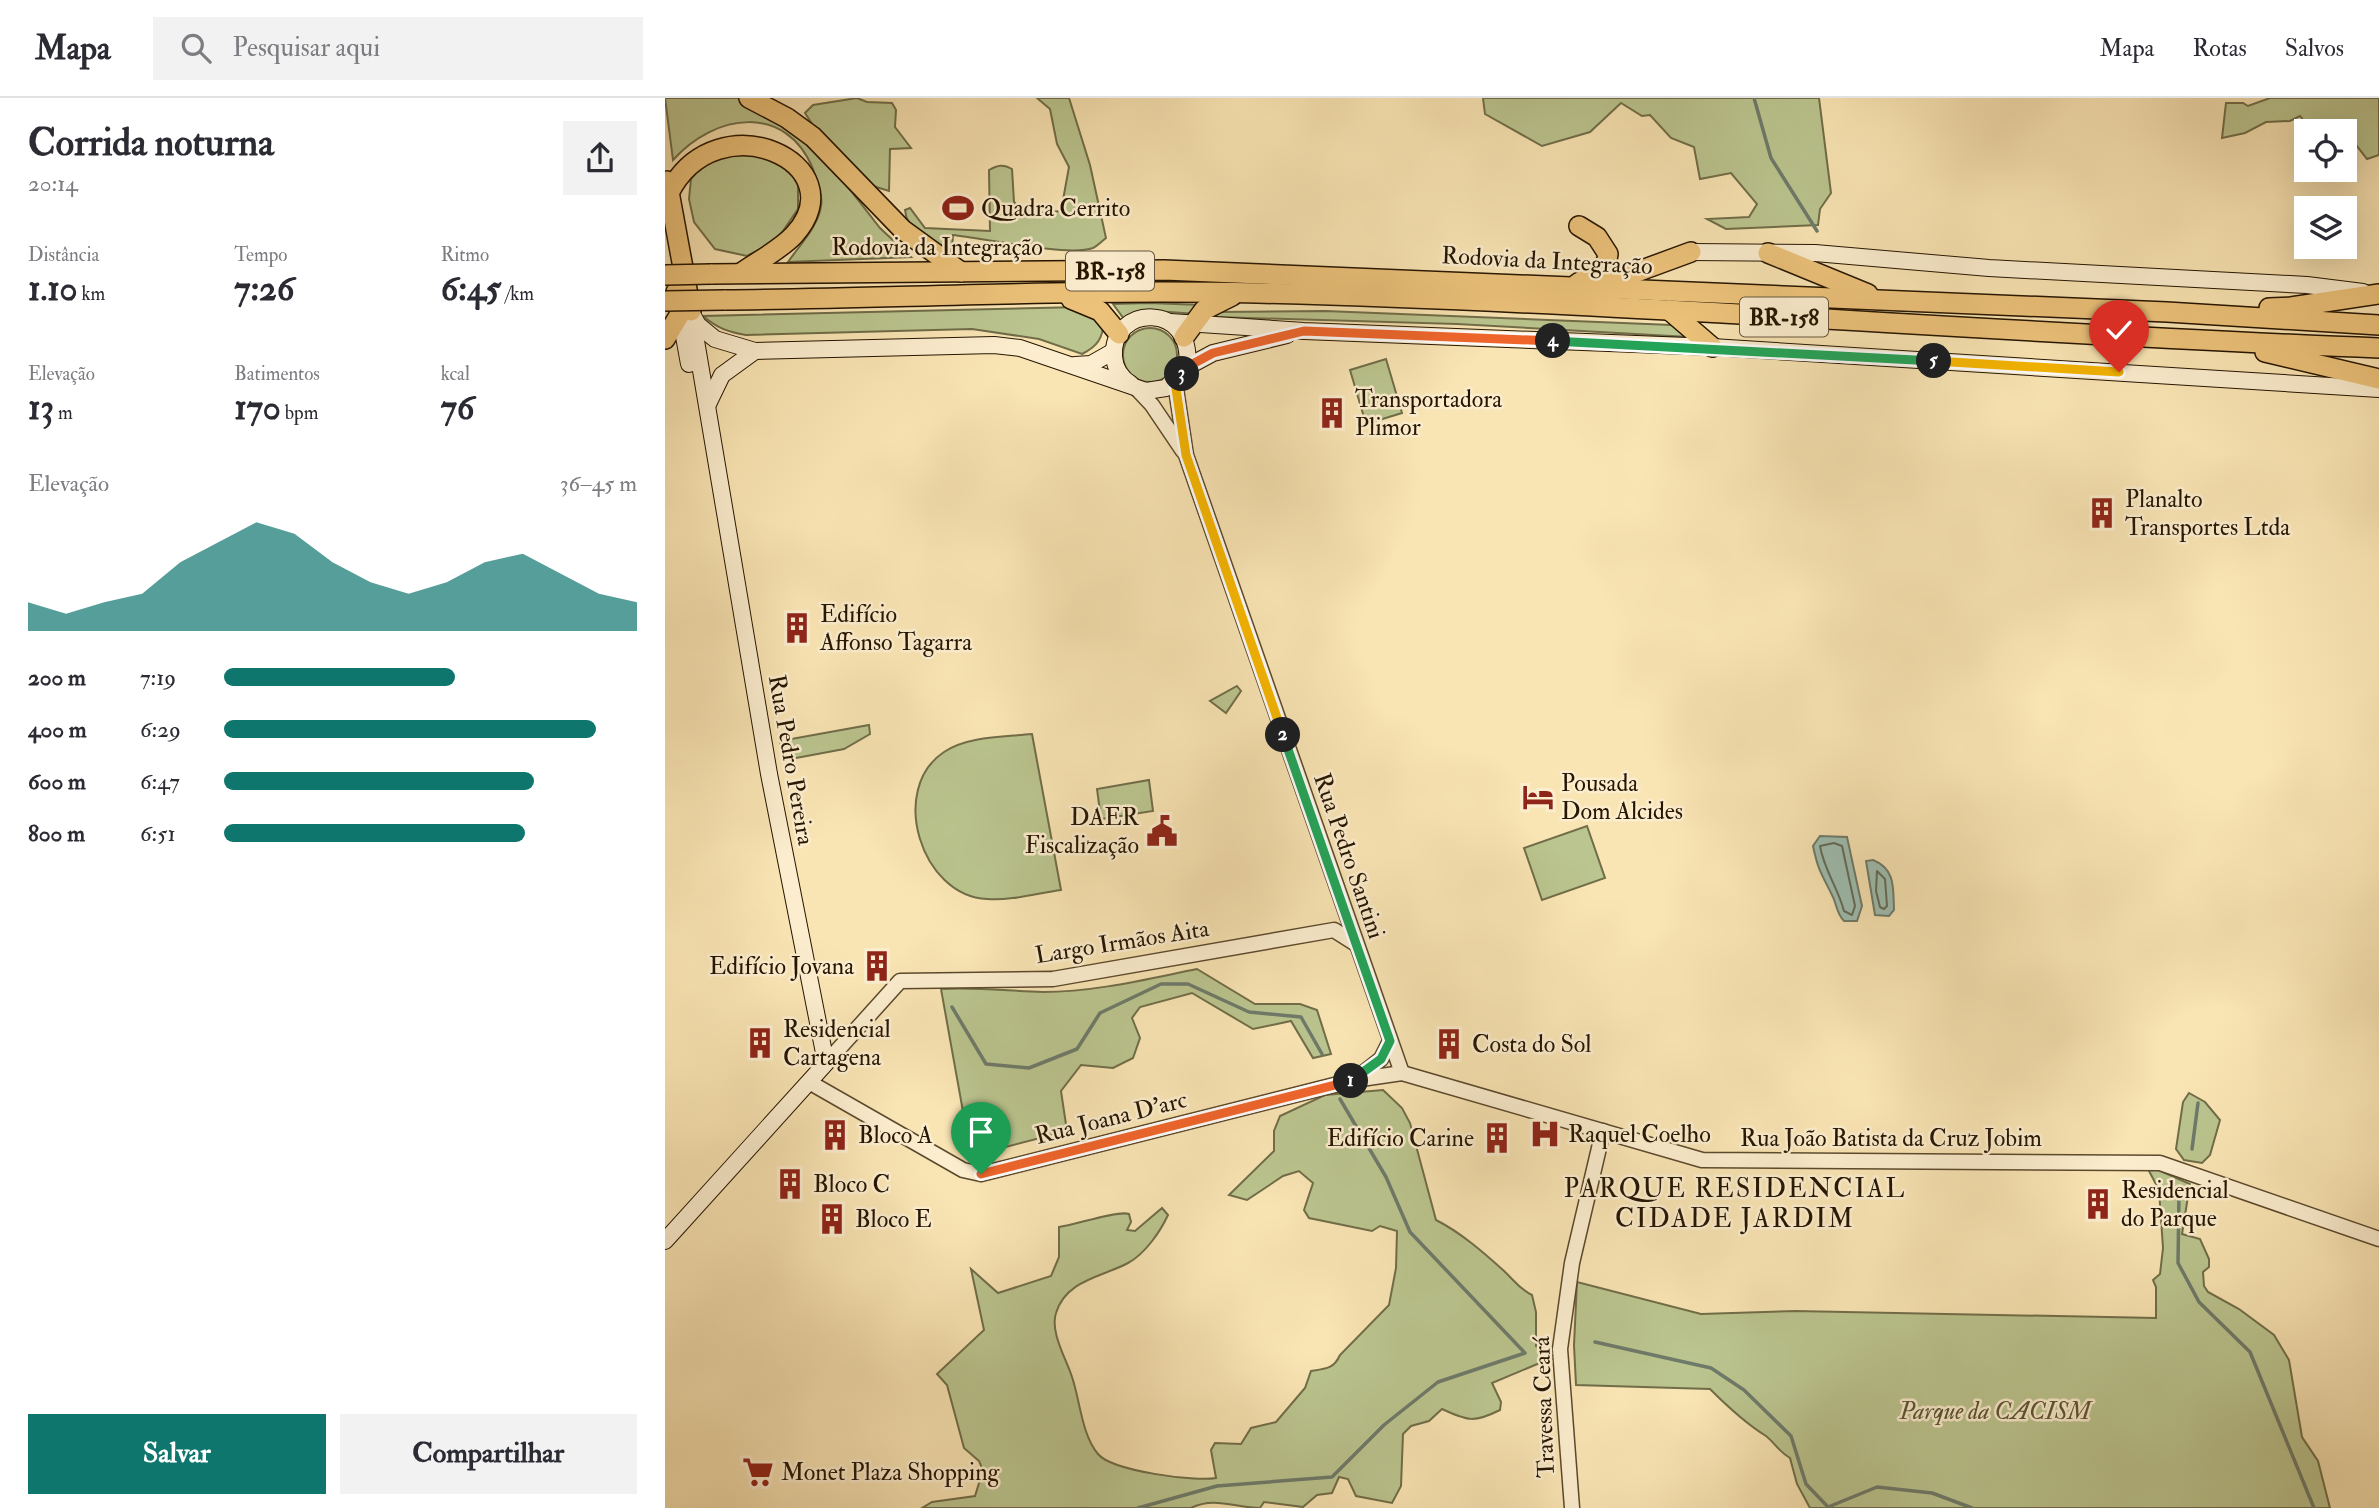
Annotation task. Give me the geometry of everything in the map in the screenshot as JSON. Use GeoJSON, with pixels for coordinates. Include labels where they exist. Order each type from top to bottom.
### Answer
{"type":"FeatureCollection","features":[{"type":"Feature","properties":{"kind":"highway"},"geometry":{"type":"LineString","coordinates":[[749,98],[787,118],[813,137],[902,230],[961,272]]}},
{"type":"Feature","properties":{"kind":"highway"},"geometry":{"type":"LineString","coordinates":[[669,193],[678,171],[687,159],[721,135],[765,137],[783,147],[796,159],[804,168],[810,184],[811,204],[804,220],[793,236],[741,273]]}},
{"type":"Feature","properties":{"kind":"highway"},"geometry":{"type":"LineString","coordinates":[[665,169],[685,313],[665,338]]}},
{"type":"Feature","properties":{"kind":"highway","name":"BR-158"},"geometry":{"type":"LineString","coordinates":[[1570,286],[1597,274],[1608,262],[1607,247],[1580,226]]}},
{"type":"Feature","properties":{"kind":"highway"},"geometry":{"type":"LineString","coordinates":[[665,234],[685,313]]}},
{"type":"Feature","properties":{"kind":"highway","name":"BR-158"},"geometry":{"type":"LineString","coordinates":[[1592,288],[1692,252]]}},
{"type":"Feature","properties":{"kind":"highway","name":"BR-158"},"geometry":{"type":"LineString","coordinates":[[1768,253],[1882,300]]}},
{"type":"Feature","properties":{"kind":"highway","name":"Rodovia da Integração"},"geometry":{"type":"LineString","coordinates":[[665,275],[1172,270],[2167,312],[2379,325]]}},
{"type":"Feature","properties":{"kind":"highway"},"geometry":{"type":"LineString","coordinates":[[1190,330],[1214,303],[1239,293]]}},
{"type":"Feature","properties":{"kind":"highway","name":"Rodovia da Integração"},"geometry":{"type":"LineString","coordinates":[[665,301],[1239,293],[1669,310],[2202,341],[2379,348]]}},
{"type":"Feature","properties":{"kind":"highway"},"geometry":{"type":"LineString","coordinates":[[1053,294],[1090,305],[1107,318],[1117,343]]}},
{"type":"Feature","properties":{"kind":"highway","name":"BR-158"},"geometry":{"type":"LineString","coordinates":[[2167,312],[2291,307],[2379,294]]}},
{"type":"Feature","properties":{"kind":"highway","name":"BR-158"},"geometry":{"type":"LineString","coordinates":[[1669,310],[1712,347]]}},
{"type":"Feature","properties":{"kind":"highway","name":"BR-158"},"geometry":{"type":"LineString","coordinates":[[2202,341],[2379,379]]}},
{"type":"Feature","properties":{"kind":"main road","name":"BR-158"},"geometry":{"type":"LineString","coordinates":[[1692,252],[1815,253],[1989,268],[2307,285],[2379,294]]}},
{"type":"Feature","properties":{"kind":"main road"},"geometry":{"type":"LineString","coordinates":[[685,313],[715,339],[755,351],[994,345],[1020,348],[1136,388],[1156,391],[1175,382],[1187,367],[1190,330],[1148,317],[1136,320],[1117,343],[1091,365],[1066,363]]}},
{"type":"Feature","properties":{"kind":"main road","name":"Rua Pedro Pereira"},"geometry":{"type":"LineString","coordinates":[[685,313],[708,404],[715,444],[714,464],[777,814],[826,1063]]}},
{"type":"Feature","properties":{"kind":"main road","name":"Rua Pedro Pereira"},"geometry":{"type":"LineString","coordinates":[[685,313],[704,444],[714,464]]}},
{"type":"Feature","properties":{"kind":"main road","name":"BR-158"},"geometry":{"type":"LineString","coordinates":[[1190,330],[1304,331],[1712,347],[2379,389]]}},
{"type":"Feature","properties":{"kind":"main road","name":"BR-158"},"geometry":{"type":"LineString","coordinates":[[1187,367],[1213,353],[1304,331]]}},
{"type":"Feature","properties":{"kind":"main road"},"geometry":{"type":"LineString","coordinates":[[1117,343],[1119,372],[1136,388]]}},
{"type":"Feature","properties":{"kind":"main road"},"geometry":{"type":"LineString","coordinates":[[708,404],[722,375],[755,351]]}},
{"type":"Feature","properties":{"kind":"main road"},"geometry":{"type":"LineString","coordinates":[[665,1241],[826,1063]]}},
{"type":"Feature","properties":{"kind":"street","name":"Rua Pedro Santini"},"geometry":{"type":"LineString","coordinates":[[1175,382],[1186,455],[1402,1073]]}},
{"type":"Feature","properties":{"kind":"street","name":"Rua Pedro Santini"},"geometry":{"type":"LineString","coordinates":[[1136,388],[1152,405],[1186,455]]}},
{"type":"Feature","properties":{"kind":"street"},"geometry":{"type":"LineString","coordinates":[[1345,912],[1334,930],[1356,944]]}},
{"type":"Feature","properties":{"kind":"street","name":"Largo Irmãos Aita"},"geometry":{"type":"LineString","coordinates":[[826,1063],[900,981],[1053,979],[1334,930]]}},
{"type":"Feature","properties":{"kind":"street"},"geometry":{"type":"LineString","coordinates":[[1354,1080],[1381,1059],[1390,1041]]}},
{"type":"Feature","properties":{"kind":"street","name":"Rua Joana D'arc"},"geometry":{"type":"LineString","coordinates":[[809,1082],[963,1170],[981,1174],[1354,1080],[1402,1073]]}},
{"type":"Feature","properties":{"kind":"street","name":"Rua João Batista da Cruz Jobim"},"geometry":{"type":"LineString","coordinates":[[1402,1073],[1702,1160],[2160,1163],[2379,1238]]}},
{"type":"Feature","properties":{"kind":"street","name":"Travessa Ceará"},"geometry":{"type":"LineString","coordinates":[[1572,1508],[1560,1349],[1572,1263],[1603,1131]]}},
{"type":"Feature","properties":{"kind":"green space"},"geometry":{"type":"Polygon","coordinates":[[[665,98],[740,98],[803,138],[830,164],[880,228],[911,257],[788,262],[813,228],[821,206],[813,169],[801,148],[786,133],[768,125],[749,122],[709,132],[690,144],[673,160],[665,98]]]}},
{"type":"Feature","properties":{"kind":"green space"},"geometry":{"type":"Polygon","coordinates":[[[857,98],[867,102],[892,103],[896,110],[895,127],[911,148],[890,149],[889,191],[873,186],[816,130],[805,113],[813,105],[857,98]]]}},
{"type":"Feature","properties":{"kind":"green space"},"geometry":{"type":"Polygon","coordinates":[[[1037,98],[1069,98],[1090,165],[1106,238],[1093,248],[1065,250],[953,235],[952,250],[915,231],[905,210],[910,208],[925,228],[990,231],[989,170],[1001,166],[1012,169],[1014,202],[1024,210],[1061,211],[1069,167],[1057,144],[1050,109],[1037,98]]]}},
{"type":"Feature","properties":{"kind":"green space"},"geometry":{"type":"Polygon","coordinates":[[[1483,98],[1819,98],[1831,193],[1820,209],[1818,225],[1726,229],[1707,219],[1749,217],[1757,204],[1731,173],[1700,179],[1694,147],[1671,138],[1650,115],[1642,116],[1621,103],[1590,132],[1542,146],[1485,114],[1483,98]]]}},
{"type":"Feature","properties":{"kind":"green space"},"geometry":{"type":"Polygon","coordinates":[[[2270,98],[2379,98],[2379,155],[2367,159],[2357,146],[2357,119],[2302,119],[2300,116],[2290,121],[2266,122],[2245,133],[2222,138],[2226,103],[2243,103],[2248,106],[2270,98]]]}},
{"type":"Feature","properties":{"kind":"green space"},"geometry":{"type":"Polygon","coordinates":[[[756,146],[798,179],[798,209],[776,241],[747,256],[715,249],[694,222],[689,199],[691,179],[708,158],[756,146]]]}},
{"type":"Feature","properties":{"kind":"green space"},"geometry":{"type":"Polygon","coordinates":[[[1113,304],[1201,305],[1197,314],[1142,310],[1124,319],[1113,304]]]}},
{"type":"Feature","properties":{"kind":"green space"},"geometry":{"type":"Polygon","coordinates":[[[1081,307],[1104,320],[1099,341],[1082,354],[1039,339],[972,329],[746,335],[723,329],[703,316],[1081,307]]]}},
{"type":"Feature","properties":{"kind":"green space"},"geometry":{"type":"Polygon","coordinates":[[[1325,311],[1672,325],[1689,337],[1457,324],[1215,317],[1220,312],[1325,311]]]}},
{"type":"Feature","properties":{"kind":"green space"},"geometry":{"type":"Polygon","coordinates":[[[1155,328],[1165,332],[1173,340],[1177,355],[1173,370],[1165,378],[1145,382],[1135,378],[1127,370],[1123,350],[1127,340],[1135,332],[1155,328]]]}},
{"type":"Feature","properties":{"kind":"green space"},"geometry":{"type":"Polygon","coordinates":[[[1386,359],[1402,413],[1366,424],[1350,370],[1386,359]]]}},
{"type":"Feature","properties":{"kind":"green space"},"geometry":{"type":"Polygon","coordinates":[[[1237,686],[1241,691],[1226,713],[1210,701],[1237,686]]]}},
{"type":"Feature","properties":{"kind":"green space"},"geometry":{"type":"Polygon","coordinates":[[[869,725],[870,734],[844,749],[791,759],[782,753],[780,741],[869,725]]]}},
{"type":"Feature","properties":{"kind":"green space"},"geometry":{"type":"Polygon","coordinates":[[[1032,734],[1061,890],[996,899],[964,893],[945,880],[930,861],[920,838],[916,814],[918,790],[927,769],[953,747],[986,738],[1032,734]]]}},
{"type":"Feature","properties":{"kind":"green space"},"geometry":{"type":"Polygon","coordinates":[[[1149,780],[1153,811],[1101,819],[1097,789],[1149,780]]]}},
{"type":"Feature","properties":{"kind":"green space"},"geometry":{"type":"Polygon","coordinates":[[[1587,826],[1605,878],[1542,900],[1524,848],[1587,826]]]}},
{"type":"Feature","properties":{"kind":"green space"},"geometry":{"type":"Polygon","coordinates":[[[1197,969],[1255,1004],[1300,1004],[1317,1010],[1331,1054],[1313,1058],[1291,1021],[1253,1029],[1192,993],[1140,1007],[1132,1018],[1140,1038],[1133,1058],[1113,1068],[1081,1065],[1061,1091],[1067,1131],[971,1156],[941,989],[1043,992],[1082,990],[1197,969]]]}},
{"type":"Feature","properties":{"kind":"green space"},"geometry":{"type":"Polygon","coordinates":[[[1383,1090],[1402,1108],[1410,1123],[1436,1220],[1471,1243],[1532,1295],[1536,1312],[1536,1346],[1542,1352],[1542,1362],[1492,1383],[1501,1402],[1500,1410],[1471,1419],[1442,1409],[1429,1421],[1411,1426],[1403,1434],[1401,1486],[1392,1503],[1356,1496],[1348,1479],[1339,1477],[1332,1493],[1317,1495],[1303,1507],[1264,1502],[1260,1508],[1208,1503],[1191,1508],[922,1508],[932,1502],[975,1496],[983,1470],[979,1461],[964,1448],[947,1385],[937,1374],[984,1330],[971,1269],[998,1293],[1051,1276],[1059,1257],[1059,1227],[1123,1213],[1129,1214],[1131,1222],[1127,1230],[1135,1231],[1162,1208],[1168,1215],[1146,1248],[1128,1263],[1076,1286],[1068,1293],[1056,1313],[1055,1328],[1074,1384],[1081,1416],[1092,1446],[1098,1454],[1119,1465],[1154,1474],[1216,1478],[1211,1450],[1215,1443],[1241,1444],[1251,1428],[1276,1422],[1305,1388],[1311,1371],[1332,1366],[1389,1305],[1396,1268],[1397,1231],[1380,1226],[1372,1231],[1309,1218],[1304,1210],[1313,1183],[1299,1171],[1283,1176],[1247,1200],[1229,1195],[1274,1151],[1274,1131],[1280,1116],[1325,1095],[1383,1090]]]}},
{"type":"Feature","properties":{"kind":"green space"},"geometry":{"type":"Polygon","coordinates":[[[2189,1093],[2205,1102],[2220,1120],[2210,1155],[2202,1163],[2184,1160],[2176,1149],[2183,1102],[2189,1093]]]}},
{"type":"Feature","properties":{"kind":"green space","name":"Parque da CACISM"},"geometry":{"type":"Polygon","coordinates":[[[2148,1169],[2156,1169],[2190,1184],[2182,1234],[2200,1239],[2209,1259],[2209,1267],[2203,1272],[2204,1286],[2208,1292],[2239,1309],[2274,1335],[2289,1360],[2302,1437],[2318,1461],[2330,1508],[1810,1508],[1797,1484],[1790,1458],[1710,1389],[1576,1385],[1574,1345],[1577,1282],[1701,1314],[1795,1311],[2156,1318],[2156,1287],[2153,1280],[2160,1274],[2163,1248],[2159,1190],[2148,1169]]]}},
{"type":"Feature","properties":{"kind":"water"},"geometry":{"type":"Polygon","coordinates":[[[1820,836],[1847,837],[1862,906],[1857,921],[1844,921],[1841,918],[1820,871],[1813,846],[1820,836]]]}},
{"type":"Feature","properties":{"kind":"water"},"geometry":{"type":"Polygon","coordinates":[[[1873,860],[1886,869],[1892,880],[1894,910],[1889,916],[1875,915],[1866,861],[1873,860]]]}},
{"type":"Feature","properties":{"kind":"waterway"},"geometry":{"type":"LineString","coordinates":[[1754,98],[1771,158],[1817,231]]}},
{"type":"Feature","properties":{"kind":"waterway"},"geometry":{"type":"LineString","coordinates":[[952,1007],[986,1064],[1029,1068],[1077,1049],[1100,1013],[1161,984],[1188,984],[1249,1012],[1301,1017],[1322,1054]]}},
{"type":"Feature","properties":{"kind":"waterway"},"geometry":{"type":"LineString","coordinates":[[1138,1508],[1217,1486],[1332,1477],[1384,1425],[1438,1382],[1525,1353],[1410,1232],[1386,1177],[1340,1099]]}},
{"type":"Feature","properties":{"kind":"waterway"},"geometry":{"type":"LineString","coordinates":[[2192,1149],[2198,1103]]}},
{"type":"Feature","properties":{"kind":"waterway"},"geometry":{"type":"LineString","coordinates":[[2179,1194],[2178,1263],[2199,1302],[2250,1352],[2314,1508]]}},
{"type":"Feature","properties":{"kind":"waterway"},"geometry":{"type":"LineString","coordinates":[[1595,1342],[1711,1368],[1744,1390],[1791,1436],[1806,1484],[1828,1507],[1877,1487],[1932,1493],[1972,1508]]}},
{"type":"Feature","properties":{"kind":"place","name":"Quadra Cerrito"},"geometry":{"type":"Point","coordinates":[958,208]}},
{"type":"Feature","properties":{"kind":"place","name":"Transportadora Plimor"},"geometry":{"type":"Point","coordinates":[1332,413]}},
{"type":"Feature","properties":{"kind":"place","name":"Planalto Transportes Ltda"},"geometry":{"type":"Point","coordinates":[2102,513]}},
{"type":"Feature","properties":{"kind":"place","name":"Edifício Affonso Tagarra"},"geometry":{"type":"Point","coordinates":[797,628]}},
{"type":"Feature","properties":{"kind":"place","name":"Pousada Dom Alcides"},"geometry":{"type":"Point","coordinates":[1538,797]}},
{"type":"Feature","properties":{"kind":"place","name":"DAER Fiscalização"},"geometry":{"type":"Point","coordinates":[1162,831]}},
{"type":"Feature","properties":{"kind":"place","name":"Edifício Jovana"},"geometry":{"type":"Point","coordinates":[877,966]}},
{"type":"Feature","properties":{"kind":"place","name":"Residencial Cartagena"},"geometry":{"type":"Point","coordinates":[760,1043]}},
{"type":"Feature","properties":{"kind":"place","name":"Costa do Sol"},"geometry":{"type":"Point","coordinates":[1449,1044]}},
{"type":"Feature","properties":{"kind":"place","name":"Raquel Coelho"},"geometry":{"type":"Point","coordinates":[1545,1134]}},
{"type":"Feature","properties":{"kind":"place","name":"Bloco A"},"geometry":{"type":"Point","coordinates":[835,1135]}},
{"type":"Feature","properties":{"kind":"place","name":"Edifício Carine"},"geometry":{"type":"Point","coordinates":[1497,1138]}},
{"type":"Feature","properties":{"kind":"place","name":"Bloco C"},"geometry":{"type":"Point","coordinates":[790,1184]}},
{"type":"Feature","properties":{"kind":"place","name":"Residencial do Parque"},"geometry":{"type":"Point","coordinates":[2098,1204]}},
{"type":"Feature","properties":{"kind":"place","name":"Bloco E"},"geometry":{"type":"Point","coordinates":[832,1219]}},
{"type":"Feature","properties":{"kind":"place","name":"Monet Plaza Shopping"},"geometry":{"type":"Point","coordinates":[758,1472]}},
{"type":"Feature","properties":{"kind":"district","name":"PARQUE RESIDENCIAL CIDADE JARDIM"},"geometry":{"type":"Point","coordinates":[1735,1204]}},
{"type":"Feature","properties":{"kind":"route"},"geometry":{"type":"LineString","coordinates":[[981,1174],[1354,1080],[1381,1059],[1390,1041],[1186,455],[1175,382],[1187,367],[1213,353],[1304,331],[1701,346],[2119,372]]}}]}
